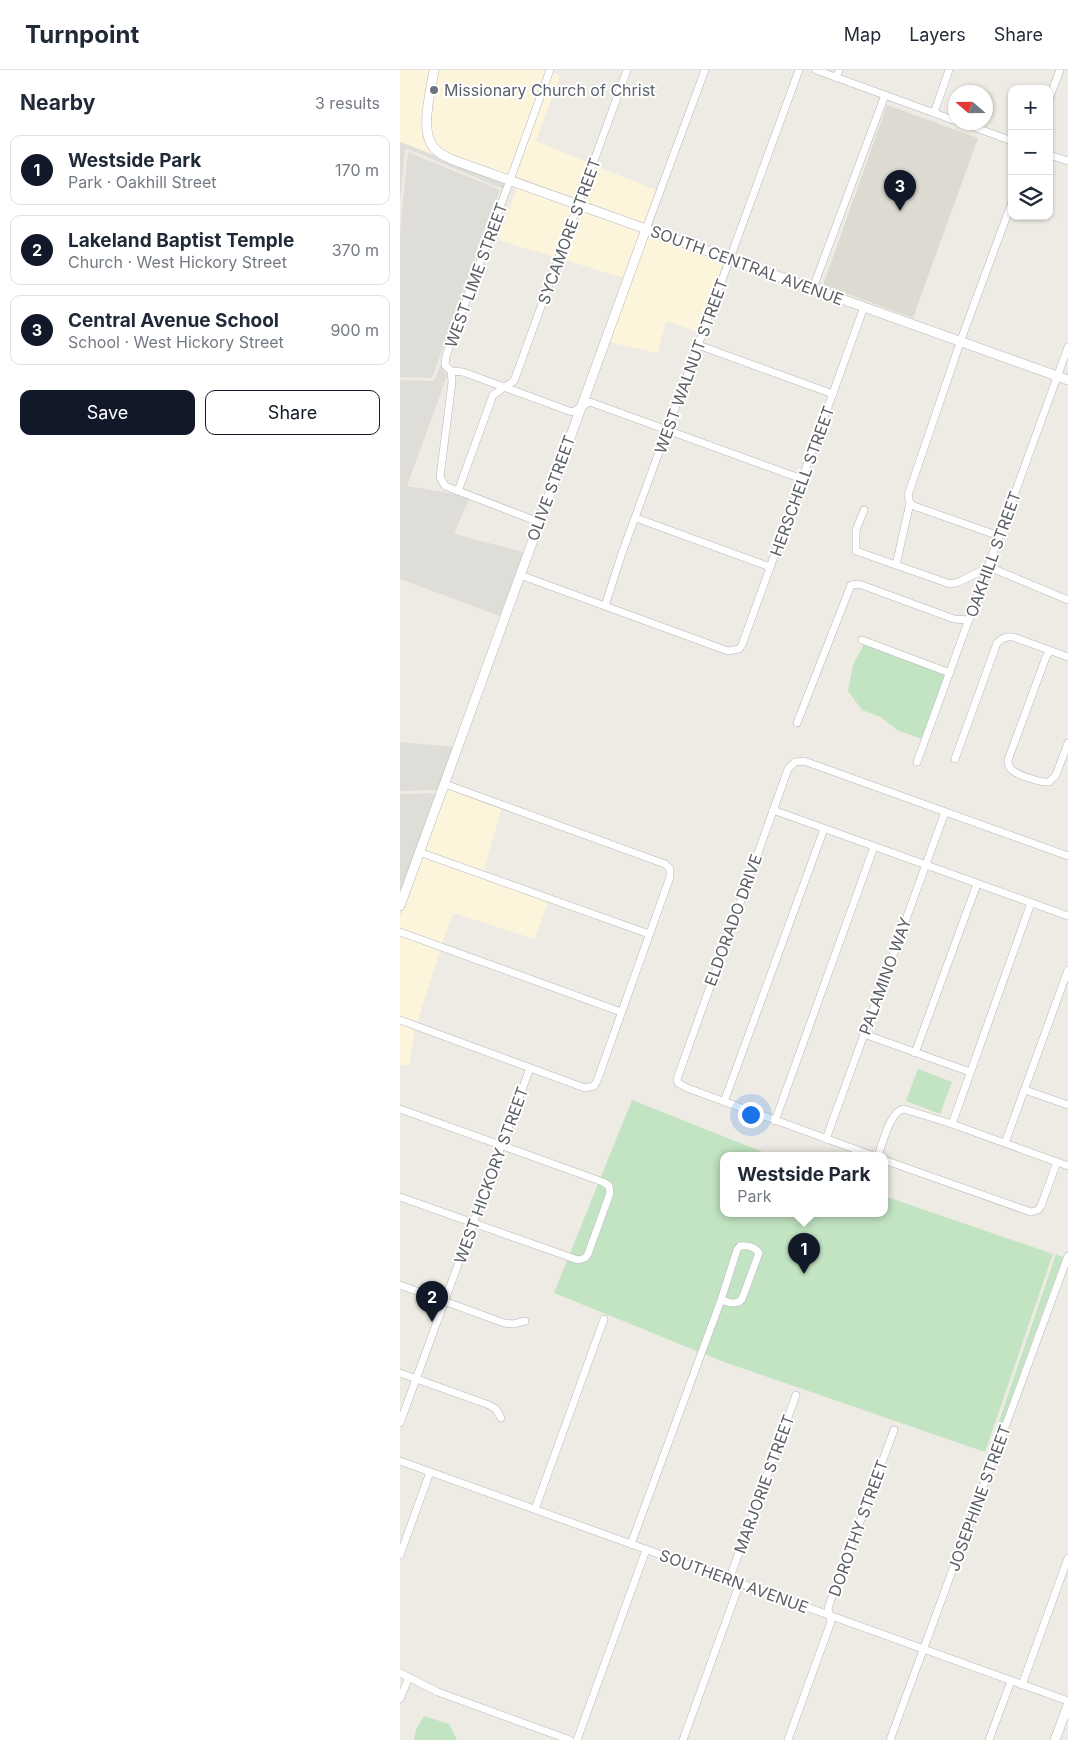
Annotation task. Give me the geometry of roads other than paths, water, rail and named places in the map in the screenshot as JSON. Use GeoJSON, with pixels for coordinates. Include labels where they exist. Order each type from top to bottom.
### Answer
{"type":"FeatureCollection","features":[{"type":"Feature","properties":{"kind":"main road","name":"SOUTH CENTRAL AVENUE"},"geometry":{"type":"LineString","coordinates":[[434,70],[426,134],[435,150],[453,160],[1068,380]]}},
{"type":"Feature","properties":{"kind":"main road","name":"OLIVE STREET"},"geometry":{"type":"LineString","coordinates":[[400,906],[646,230]]}},
{"type":"Feature","properties":{"kind":"main road"},"geometry":{"type":"LineString","coordinates":[[1056,1740],[1068,1705]]}},
{"type":"Feature","properties":{"kind":"street","name":"WEST LIME STREET"},"geometry":{"type":"LineString","coordinates":[[458,491],[444,486],[440,477],[452,382],[451,371],[445,365],[446,356],[550,70]]}},
{"type":"Feature","properties":{"kind":"street","name":"SYCAMORE STREET"},"geometry":{"type":"LineString","coordinates":[[458,491],[493,394],[514,380],[627,70]]}},
{"type":"Feature","properties":{"kind":"street","name":"OLIVE STREET"},"geometry":{"type":"LineString","coordinates":[[646,230],[705,70]]}},
{"type":"Feature","properties":{"kind":"street","name":"WEST WALNUT STREET"},"geometry":{"type":"LineString","coordinates":[[605,606],[622,553],[799,70]]}},
{"type":"Feature","properties":{"kind":"street"},"geometry":{"type":"LineString","coordinates":[[816,70],[948,118]]}},
{"type":"Feature","properties":{"kind":"street"},"geometry":{"type":"LineString","coordinates":[[836,78],[839,70]]}},
{"type":"Feature","properties":{"kind":"street"},"geometry":{"type":"LineString","coordinates":[[934,113],[949,70]]}},
{"type":"Feature","properties":{"kind":"street"},"geometry":{"type":"LineString","coordinates":[[1053,88],[1060,70]]}},
{"type":"Feature","properties":{"kind":"street"},"geometry":{"type":"LineString","coordinates":[[813,288],[885,95]]}},
{"type":"Feature","properties":{"kind":"street"},"geometry":{"type":"LineString","coordinates":[[982,130],[1008,140]]}},
{"type":"Feature","properties":{"kind":"street"},"geometry":{"type":"LineString","coordinates":[[1053,156],[1068,161]]}},
{"type":"Feature","properties":{"kind":"street"},"geometry":{"type":"LineString","coordinates":[[896,565],[910,503],[908,491],[1008,213]]}},
{"type":"Feature","properties":{"kind":"street","name":"HERSCHELL STREET"},"geometry":{"type":"LineString","coordinates":[[605,606],[728,651],[738,649],[742,645],[864,307]]}},
{"type":"Feature","properties":{"kind":"street"},"geometry":{"type":"LineString","coordinates":[[698,345],[833,394]]}},
{"type":"Feature","properties":{"kind":"street","name":"OAKHILL STREET"},"geometry":{"type":"LineString","coordinates":[[917,762],[1068,347]]}},
{"type":"Feature","properties":{"kind":"street"},"geometry":{"type":"LineString","coordinates":[[451,371],[463,372],[572,412],[590,402],[802,479]]}},
{"type":"Feature","properties":{"kind":"street"},"geometry":{"type":"LineString","coordinates":[[458,491],[539,522]]}},
{"type":"Feature","properties":{"kind":"street"},"geometry":{"type":"LineString","coordinates":[[910,503],[999,536]]}},
{"type":"Feature","properties":{"kind":"street"},"geometry":{"type":"LineString","coordinates":[[864,510],[856,530],[856,551],[950,584],[959,582],[989,567],[1068,600]]}},
{"type":"Feature","properties":{"kind":"street"},"geometry":{"type":"LineString","coordinates":[[636,518],[770,567]]}},
{"type":"Feature","properties":{"kind":"street"},"geometry":{"type":"LineString","coordinates":[[520,575],[605,606]]}},
{"type":"Feature","properties":{"kind":"street"},"geometry":{"type":"LineString","coordinates":[[797,723],[851,585],[859,584],[954,619],[969,620]]}},
{"type":"Feature","properties":{"kind":"street"},"geometry":{"type":"LineString","coordinates":[[955,759],[997,643],[1009,636],[1050,651],[1068,655]]}},
{"type":"Feature","properties":{"kind":"street"},"geometry":{"type":"LineString","coordinates":[[862,640],[950,672]]}},
{"type":"Feature","properties":{"kind":"street"},"geometry":{"type":"LineString","coordinates":[[1050,651],[1046,657],[1008,760],[1010,768],[1042,782],[1050,782],[1056,775],[1068,743]]}},
{"type":"Feature","properties":{"kind":"street","name":"ELDORADO DRIVE"},"geometry":{"type":"LineString","coordinates":[[724,1102],[681,1086],[677,1081],[677,1075],[788,769],[795,762],[804,761],[945,812]]}},
{"type":"Feature","properties":{"kind":"street"},"geometry":{"type":"LineString","coordinates":[[400,1020],[585,1088],[594,1086],[671,873],[668,866],[444,784]]}},
{"type":"Feature","properties":{"kind":"street"},"geometry":{"type":"LineString","coordinates":[[773,810],[1068,916]]}},
{"type":"Feature","properties":{"kind":"street"},"geometry":{"type":"LineString","coordinates":[[945,812],[1068,856]]}},
{"type":"Feature","properties":{"kind":"street","name":"PALAMINO WAY"},"geometry":{"type":"LineString","coordinates":[[826,1139],[945,812]]}},
{"type":"Feature","properties":{"kind":"street"},"geometry":{"type":"LineString","coordinates":[[824,829],[724,1102],[863,1152]]}},
{"type":"Feature","properties":{"kind":"street"},"geometry":{"type":"LineString","coordinates":[[774,1121],[874,847]]}},
{"type":"Feature","properties":{"kind":"street"},"geometry":{"type":"LineString","coordinates":[[420,852],[649,934]]}},
{"type":"Feature","properties":{"kind":"street"},"geometry":{"type":"LineString","coordinates":[[915,1053],[977,884]]}},
{"type":"Feature","properties":{"kind":"street"},"geometry":{"type":"LineString","coordinates":[[952,1124],[1031,904]]}},
{"type":"Feature","properties":{"kind":"street"},"geometry":{"type":"LineString","coordinates":[[400,932],[621,1012]]}},
{"type":"Feature","properties":{"kind":"street"},"geometry":{"type":"LineString","coordinates":[[1006,1143],[1068,970]]}},
{"type":"Feature","properties":{"kind":"street"},"geometry":{"type":"LineString","coordinates":[[864,1034],[970,1072]]}},
{"type":"Feature","properties":{"kind":"street","name":"WEST HICKORY STREET"},"geometry":{"type":"LineString","coordinates":[[400,1423],[530,1068]]}},
{"type":"Feature","properties":{"kind":"street"},"geometry":{"type":"LineString","coordinates":[[1025,1090],[1068,1105]]}},
{"type":"Feature","properties":{"kind":"street"},"geometry":{"type":"LineString","coordinates":[[400,1109],[603,1182],[609,1186],[609,1197],[588,1254],[583,1258],[569,1258],[400,1197]]}},
{"type":"Feature","properties":{"kind":"street"},"geometry":{"type":"LineString","coordinates":[[879,1152],[893,1116],[904,1109],[952,1124],[1068,1166]]}},
{"type":"Feature","properties":{"kind":"street"},"geometry":{"type":"LineString","coordinates":[[888,1161],[1031,1212],[1038,1210],[1041,1206],[1057,1162]]}},
{"type":"Feature","properties":{"kind":"street"},"geometry":{"type":"LineString","coordinates":[[631,1544],[721,1300],[737,1250],[743,1245],[755,1249],[759,1253],[742,1299],[736,1303],[721,1300]]}},
{"type":"Feature","properties":{"kind":"street","name":"JOSEPHINE STREET"},"geometry":{"type":"LineString","coordinates":[[890,1740],[1068,1256]]}},
{"type":"Feature","properties":{"kind":"street"},"geometry":{"type":"LineString","coordinates":[[400,1285],[504,1323],[513,1324],[525,1321]]}},
{"type":"Feature","properties":{"kind":"street"},"geometry":{"type":"LineString","coordinates":[[535,1509],[604,1319]]}},
{"type":"Feature","properties":{"kind":"street"},"geometry":{"type":"LineString","coordinates":[[400,1373],[489,1405],[496,1409],[501,1418]]}},
{"type":"Feature","properties":{"kind":"street","name":"MARJORIE STREET"},"geometry":{"type":"LineString","coordinates":[[683,1740],[738,1588],[730,1580],[796,1395]]}},
{"type":"Feature","properties":{"kind":"street","name":"DOROTHY STREET"},"geometry":{"type":"LineString","coordinates":[[788,1740],[831,1622],[828,1608],[894,1430]]}},
{"type":"Feature","properties":{"kind":"street","name":"SOUTHERN AVENUE"},"geometry":{"type":"LineString","coordinates":[[400,1461],[1068,1701]]}},
{"type":"Feature","properties":{"kind":"street"},"geometry":{"type":"LineString","coordinates":[[400,1555],[430,1472]]}},
{"type":"Feature","properties":{"kind":"street"},"geometry":{"type":"LineString","coordinates":[[577,1740],[646,1550]]}},
{"type":"Feature","properties":{"kind":"street"},"geometry":{"type":"LineString","coordinates":[[1022,1685],[1068,1558]]}},
{"type":"Feature","properties":{"kind":"street"},"geometry":{"type":"LineString","coordinates":[[400,1673],[438,1692],[570,1740]]}},
{"type":"Feature","properties":{"kind":"street"},"geometry":{"type":"LineString","coordinates":[[400,1699],[409,1677]]}},
{"type":"Feature","properties":{"kind":"street"},"geometry":{"type":"LineString","coordinates":[[989,1740],[1011,1681]]}},
{"type":"Feature","properties":{"kind":"place","name":"Missionary Church of Christ"},"geometry":{"type":"Point","coordinates":[434,90]}},
{"type":"Feature","properties":{"kind":"place","name":"Central Avenue School"},"geometry":{"type":"Point","coordinates":[900,211]}},
{"type":"Feature","properties":{"kind":"place","name":"Westside Park"},"geometry":{"type":"Point","coordinates":[804,1274]}},
{"type":"Feature","properties":{"kind":"place","name":"Lakeland Baptist Temple"},"geometry":{"type":"Point","coordinates":[432,1322]}}]}
